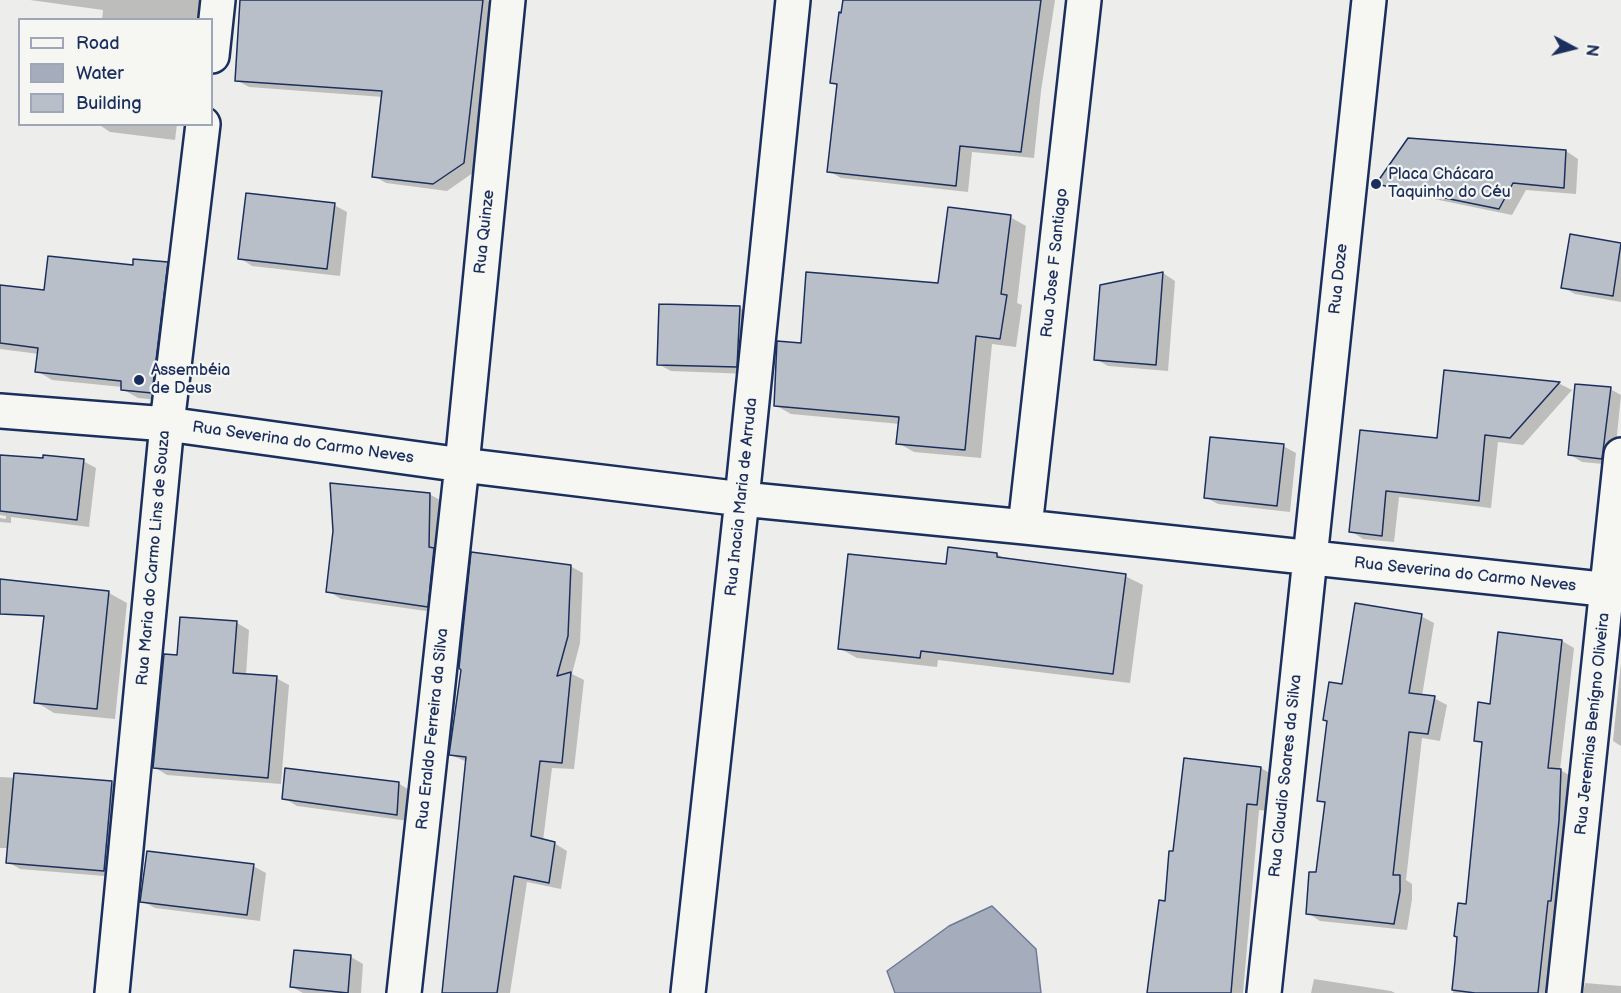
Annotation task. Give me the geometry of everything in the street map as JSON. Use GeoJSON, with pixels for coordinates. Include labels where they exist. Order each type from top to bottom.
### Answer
{"type":"FeatureCollection","features":[{"type":"Feature","properties":{"kind":"street"},"geometry":{"type":"LineString","coordinates":[[213,47],[218,0]]}},
{"type":"Feature","properties":{"kind":"street","name":"Rua Quinze"},"geometry":{"type":"LineString","coordinates":[[462,465],[508,0]]}},
{"type":"Feature","properties":{"kind":"street","name":"Rua Inacia Maria de Arruda"},"geometry":{"type":"LineString","coordinates":[[688,993],[793,0]]}},
{"type":"Feature","properties":{"kind":"street","name":"Rua Jose F Santiago"},"geometry":{"type":"LineString","coordinates":[[1025,527],[1084,0]]}},
{"type":"Feature","properties":{"kind":"street","name":"Rua Doze"},"geometry":{"type":"LineString","coordinates":[[1309,558],[1369,0]]}},
{"type":"Feature","properties":{"kind":"street","name":"Rua Maria do Carmo Lins de Souza"},"geometry":{"type":"LineString","coordinates":[[112,993],[167,424],[203,126]]}},
{"type":"Feature","properties":{"kind":"street","name":"Rua Severina do Carmo Neves"},"geometry":{"type":"LineString","coordinates":[[0,411],[167,424],[462,465],[742,499],[1614,590]]}},
{"type":"Feature","properties":{"kind":"street","name":"Rua Jeremias Benígno Oliveira"},"geometry":{"type":"LineString","coordinates":[[1564,993],[1614,590],[1621,455]]}},
{"type":"Feature","properties":{"kind":"street","name":"Rua Eraldo Ferreira da Silva"},"geometry":{"type":"LineString","coordinates":[[405,993],[462,465]]}},
{"type":"Feature","properties":{"kind":"street","name":"Rua Claudio Soares da Silva"},"geometry":{"type":"LineString","coordinates":[[1264,993],[1309,558]]}},
{"type":"Feature","properties":{"kind":"water"},"geometry":{"type":"Polygon","coordinates":[[[992,906],[1036,949],[1041,993],[895,993],[887,971],[949,926],[992,906]]]}},
{"type":"Feature","properties":{"kind":"building"},"geometry":{"type":"Polygon","coordinates":[[[240,0],[483,0],[464,163],[433,184],[372,177],[382,91],[235,81],[240,0]]]}},
{"type":"Feature","properties":{"kind":"building"},"geometry":{"type":"Polygon","coordinates":[[[843,0],[1041,0],[1021,152],[960,146],[956,186],[827,172],[837,84],[830,83],[839,12],[841,13],[843,0]]]}},
{"type":"Feature","properties":{"kind":"building"},"geometry":{"type":"Polygon","coordinates":[[[1408,138],[1566,150],[1564,188],[1513,183],[1499,209],[1376,184],[1408,138]]]}},
{"type":"Feature","properties":{"kind":"building"},"geometry":{"type":"Polygon","coordinates":[[[246,193],[335,203],[327,269],[238,259],[246,193]]]}},
{"type":"Feature","properties":{"kind":"building"},"geometry":{"type":"Polygon","coordinates":[[[948,207],[1011,215],[1001,294],[1007,295],[1000,339],[976,336],[965,450],[896,444],[899,417],[774,406],[777,341],[801,343],[806,272],[938,283],[948,207]]]}},
{"type":"Feature","properties":{"kind":"building"},"geometry":{"type":"Polygon","coordinates":[[[1570,234],[1621,243],[1613,296],[1561,288],[1570,234]]]}},
{"type":"Feature","properties":{"kind":"building"},"geometry":{"type":"Polygon","coordinates":[[[48,256],[133,265],[133,259],[168,262],[152,393],[121,390],[121,381],[35,372],[38,348],[0,343],[0,285],[44,290],[48,256]]]}},
{"type":"Feature","properties":{"kind":"building"},"geometry":{"type":"Polygon","coordinates":[[[1163,272],[1156,365],[1094,360],[1100,285],[1163,272]]]}},
{"type":"Feature","properties":{"kind":"building"},"geometry":{"type":"Polygon","coordinates":[[[659,304],[740,306],[737,367],[657,365],[659,304]]]}},
{"type":"Feature","properties":{"kind":"building"},"geometry":{"type":"Polygon","coordinates":[[[1444,370],[1560,382],[1510,438],[1485,435],[1479,501],[1386,491],[1382,536],[1349,532],[1360,430],[1437,438],[1444,370]]]}},
{"type":"Feature","properties":{"kind":"building"},"geometry":{"type":"Polygon","coordinates":[[[1575,384],[1611,387],[1602,459],[1568,455],[1575,384]]]}},
{"type":"Feature","properties":{"kind":"building"},"geometry":{"type":"Polygon","coordinates":[[[1210,437],[1284,444],[1277,506],[1204,498],[1210,437]]]}},
{"type":"Feature","properties":{"kind":"building"},"geometry":{"type":"Polygon","coordinates":[[[0,455],[43,458],[43,455],[84,459],[77,520],[0,511],[0,455]]]}},
{"type":"Feature","properties":{"kind":"building"},"geometry":{"type":"Polygon","coordinates":[[[330,483],[430,493],[429,547],[434,548],[428,607],[326,592],[333,531],[330,483]]]}},
{"type":"Feature","properties":{"kind":"building"},"geometry":{"type":"Polygon","coordinates":[[[948,547],[997,553],[997,557],[1126,574],[1113,674],[921,651],[920,658],[838,649],[848,554],[946,564],[948,547]]]}},
{"type":"Feature","properties":{"kind":"building"},"geometry":{"type":"Polygon","coordinates":[[[471,552],[571,565],[568,636],[557,676],[571,672],[562,763],[540,761],[531,836],[555,842],[549,883],[514,876],[497,993],[442,993],[466,757],[449,755],[461,670],[459,668],[471,552]]]}},
{"type":"Feature","properties":{"kind":"building"},"geometry":{"type":"Polygon","coordinates":[[[0,579],[109,591],[97,709],[34,703],[44,616],[0,614],[0,579]]]}},
{"type":"Feature","properties":{"kind":"building"},"geometry":{"type":"Polygon","coordinates":[[[1355,603],[1422,614],[1409,693],[1435,696],[1428,734],[1409,732],[1393,875],[1400,875],[1400,891],[1394,924],[1306,914],[1309,872],[1316,872],[1325,802],[1317,801],[1327,721],[1323,720],[1329,682],[1342,684],[1355,603]]]}},
{"type":"Feature","properties":{"kind":"building"},"geometry":{"type":"Polygon","coordinates":[[[180,617],[237,621],[233,673],[277,676],[268,778],[153,768],[164,654],[177,655],[180,617]]]}},
{"type":"Feature","properties":{"kind":"building"},"geometry":{"type":"Polygon","coordinates":[[[1498,632],[1562,640],[1548,768],[1561,769],[1559,821],[1538,993],[1475,993],[1452,990],[1457,937],[1454,936],[1458,903],[1466,904],[1482,742],[1474,741],[1478,702],[1490,704],[1498,632]]]}},
{"type":"Feature","properties":{"kind":"building"},"geometry":{"type":"Polygon","coordinates":[[[1184,758],[1261,767],[1257,805],[1247,804],[1231,993],[1147,993],[1159,900],[1165,901],[1169,851],[1173,851],[1184,758]]]}},
{"type":"Feature","properties":{"kind":"building"},"geometry":{"type":"Polygon","coordinates":[[[285,768],[399,782],[397,815],[282,799],[285,768]]]}},
{"type":"Feature","properties":{"kind":"building"},"geometry":{"type":"Polygon","coordinates":[[[14,773],[112,781],[104,871],[6,863],[14,773]]]}},
{"type":"Feature","properties":{"kind":"building"},"geometry":{"type":"Polygon","coordinates":[[[147,851],[254,864],[247,915],[140,902],[147,851]]]}},
{"type":"Feature","properties":{"kind":"building"},"geometry":{"type":"Polygon","coordinates":[[[294,950],[351,955],[348,993],[290,987],[294,950]]]}},
{"type":"Feature","properties":{"kind":"place","name":"Placa Chácara Taquinho do Céu"},"geometry":{"type":"Point","coordinates":[1376,184]}},
{"type":"Feature","properties":{"kind":"place","name":"Assembéia de Deus"},"geometry":{"type":"Point","coordinates":[139,380]}}]}
